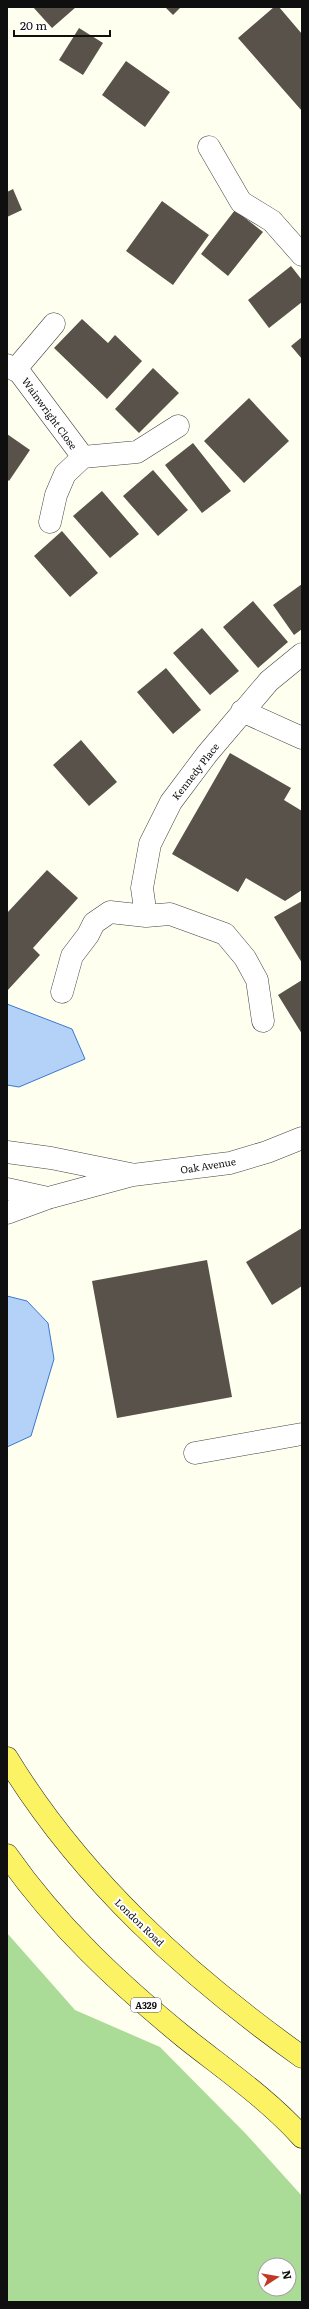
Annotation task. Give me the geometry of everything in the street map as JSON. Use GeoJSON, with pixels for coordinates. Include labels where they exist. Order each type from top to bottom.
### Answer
{"type":"FeatureCollection","features":[{"type":"Feature","properties":{"kind":"main road","name":"London Road"},"geometry":{"type":"LineString","coordinates":[[7,1758],[32,1799],[59,1836],[116,1899],[213,1988],[302,2057]]}},
{"type":"Feature","properties":{"kind":"main road","name":"A329"},"geometry":{"type":"LineString","coordinates":[[7,1855],[47,1907],[82,1946],[123,1986],[267,2103],[302,2137]]}},
{"type":"Feature","properties":{"kind":"street"},"geometry":{"type":"LineString","coordinates":[[209,147],[241,202],[272,221],[302,255]]}},
{"type":"Feature","properties":{"kind":"street","name":"Wainwright Close"},"geometry":{"type":"LineString","coordinates":[[54,324],[11,367],[20,373],[83,458]]}},
{"type":"Feature","properties":{"kind":"street","name":"Wainwright Close"},"geometry":{"type":"LineString","coordinates":[[50,522],[56,495],[65,474],[83,458],[137,452],[178,426]]}},
{"type":"Feature","properties":{"kind":"street","name":"Kennedy Place"},"geometry":{"type":"LineString","coordinates":[[146,916],[142,888],[150,844],[171,802],[206,754],[242,711],[269,681],[302,654]]}},
{"type":"Feature","properties":{"kind":"street"},"geometry":{"type":"LineString","coordinates":[[242,711],[302,738]]}},
{"type":"Feature","properties":{"kind":"street"},"geometry":{"type":"LineString","coordinates":[[62,992],[72,956],[88,935],[94,922],[110,912],[146,916],[170,914],[225,934],[245,958],[257,980],[263,1021]]}},
{"type":"Feature","properties":{"kind":"street","name":"Oak Avenue"},"geometry":{"type":"LineString","coordinates":[[7,1213],[48,1198],[134,1175],[230,1163],[302,1138]]}},
{"type":"Feature","properties":{"kind":"street","name":"Oak Avenue"},"geometry":{"type":"LineString","coordinates":[[7,1152],[51,1158],[134,1175]]}},
{"type":"Feature","properties":{"kind":"street","name":"Oak Avenue"},"geometry":{"type":"LineString","coordinates":[[7,1189],[48,1198]]}},
{"type":"Feature","properties":{"kind":"street"},"geometry":{"type":"LineString","coordinates":[[195,1453],[302,1434]]}},
{"type":"Feature","properties":{"kind":"green space"},"geometry":{"type":"Polygon","coordinates":[[[7,1933],[75,2010],[160,2047],[246,2134],[302,2196],[302,2302],[7,2302],[7,1933]]]}},
{"type":"Feature","properties":{"kind":"water"},"geometry":{"type":"Polygon","coordinates":[[[7,1004],[72,1029],[85,1059],[19,1087],[7,1085],[7,1004]]]}},
{"type":"Feature","properties":{"kind":"water"},"geometry":{"type":"Polygon","coordinates":[[[7,1296],[27,1301],[48,1323],[54,1359],[31,1436],[7,1447],[7,1296]]]}},
{"type":"Feature","properties":{"kind":"building"},"geometry":{"type":"Polygon","coordinates":[[[33,7],[76,7],[52,28],[33,7]]]}},
{"type":"Feature","properties":{"kind":"building"},"geometry":{"type":"Polygon","coordinates":[[[165,7],[181,7],[173,15],[165,7]]]}},
{"type":"Feature","properties":{"kind":"building"},"geometry":{"type":"Polygon","coordinates":[[[274,7],[279,7],[302,34],[302,111],[238,38],[274,7]]]}},
{"type":"Feature","properties":{"kind":"building"},"geometry":{"type":"Polygon","coordinates":[[[79,28],[103,43],[83,75],[59,60],[79,28]]]}},
{"type":"Feature","properties":{"kind":"building"},"geometry":{"type":"Polygon","coordinates":[[[126,61],[170,92],[145,127],[102,95],[126,61]]]}},
{"type":"Feature","properties":{"kind":"building"},"geometry":{"type":"Polygon","coordinates":[[[13,189],[22,210],[7,217],[7,192],[13,189]]]}},
{"type":"Feature","properties":{"kind":"building"},"geometry":{"type":"Polygon","coordinates":[[[162,201],[209,235],[173,285],[126,251],[162,201]]]}},
{"type":"Feature","properties":{"kind":"building"},"geometry":{"type":"Polygon","coordinates":[[[235,210],[263,232],[228,276],[201,254],[235,210]]]}},
{"type":"Feature","properties":{"kind":"building"},"geometry":{"type":"Polygon","coordinates":[[[291,266],[302,280],[302,302],[269,328],[248,300],[291,266]]]}},
{"type":"Feature","properties":{"kind":"building"},"geometry":{"type":"Polygon","coordinates":[[[82,319],[108,343],[115,335],[142,361],[107,399],[54,348],[82,319]]]}},
{"type":"Feature","properties":{"kind":"building"},"geometry":{"type":"Polygon","coordinates":[[[302,337],[302,359],[291,346],[302,337]]]}},
{"type":"Feature","properties":{"kind":"building"},"geometry":{"type":"Polygon","coordinates":[[[153,368],[179,393],[139,433],[115,409],[153,368]]]}},
{"type":"Feature","properties":{"kind":"building"},"geometry":{"type":"Polygon","coordinates":[[[249,398],[289,441],[244,483],[204,441],[249,398]]]}},
{"type":"Feature","properties":{"kind":"building"},"geometry":{"type":"Polygon","coordinates":[[[7,434],[30,450],[9,481],[7,479],[7,434]]]}},
{"type":"Feature","properties":{"kind":"building"},"geometry":{"type":"Polygon","coordinates":[[[193,443],[231,491],[202,513],[165,465],[193,443]]]}},
{"type":"Feature","properties":{"kind":"building"},"geometry":{"type":"Polygon","coordinates":[[[153,470],[188,510],[158,536],[123,496],[153,470]]]}},
{"type":"Feature","properties":{"kind":"building"},"geometry":{"type":"Polygon","coordinates":[[[102,491],[139,534],[110,558],[73,516],[102,491]]]}},
{"type":"Feature","properties":{"kind":"building"},"geometry":{"type":"Polygon","coordinates":[[[62,531],[98,573],[70,597],[34,556],[62,531]]]}},
{"type":"Feature","properties":{"kind":"building"},"geometry":{"type":"Polygon","coordinates":[[[302,584],[302,629],[294,635],[273,605],[302,584]]]}},
{"type":"Feature","properties":{"kind":"building"},"geometry":{"type":"Polygon","coordinates":[[[253,601],[288,642],[258,668],[223,627],[253,601]]]}},
{"type":"Feature","properties":{"kind":"building"},"geometry":{"type":"Polygon","coordinates":[[[202,628],[239,671],[210,695],[173,653],[202,628]]]}},
{"type":"Feature","properties":{"kind":"building"},"geometry":{"type":"Polygon","coordinates":[[[166,668],[201,710],[173,734],[137,692],[166,668]]]}},
{"type":"Feature","properties":{"kind":"building"},"geometry":{"type":"Polygon","coordinates":[[[81,740],[117,782],[89,806],[53,765],[81,740]]]}},
{"type":"Feature","properties":{"kind":"building"},"geometry":{"type":"Polygon","coordinates":[[[230,753],[291,788],[284,800],[302,811],[302,890],[285,901],[246,878],[238,892],[172,854],[230,753]]]}},
{"type":"Feature","properties":{"kind":"building"},"geometry":{"type":"Polygon","coordinates":[[[47,870],[78,898],[33,948],[40,955],[7,991],[7,913],[47,870]]]}},
{"type":"Feature","properties":{"kind":"building"},"geometry":{"type":"Polygon","coordinates":[[[302,901],[302,963],[274,917],[302,901]]]}},
{"type":"Feature","properties":{"kind":"building"},"geometry":{"type":"Polygon","coordinates":[[[302,980],[302,1034],[278,995],[302,980]]]}},
{"type":"Feature","properties":{"kind":"building"},"geometry":{"type":"Polygon","coordinates":[[[302,1228],[302,1286],[272,1305],[246,1262],[302,1228]]]}},
{"type":"Feature","properties":{"kind":"building"},"geometry":{"type":"Polygon","coordinates":[[[207,1260],[232,1397],[117,1418],[92,1281],[207,1260]]]}}]}
